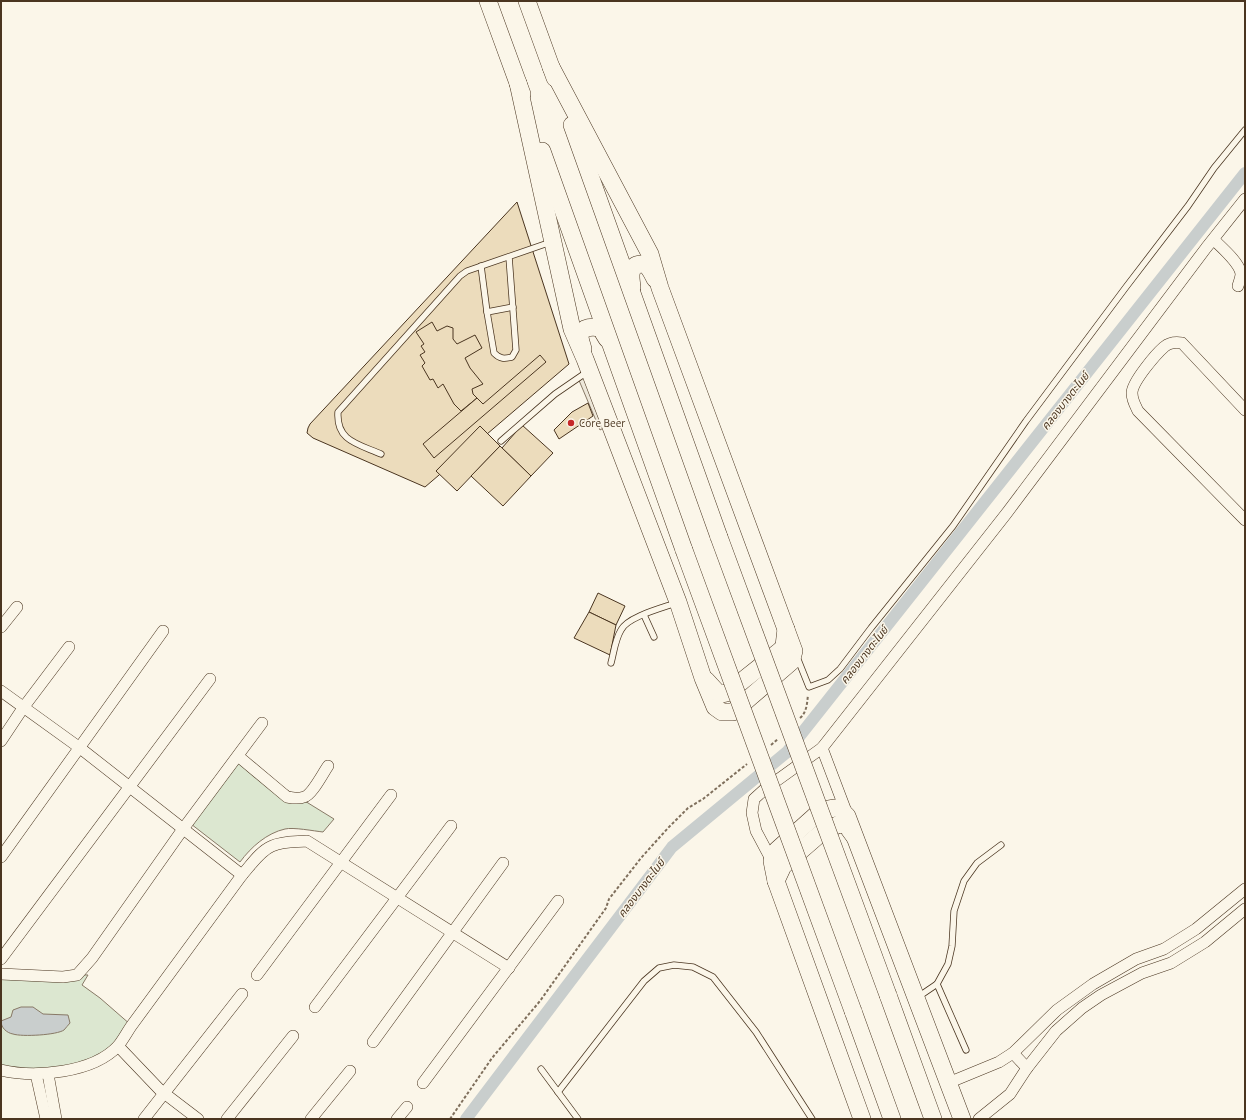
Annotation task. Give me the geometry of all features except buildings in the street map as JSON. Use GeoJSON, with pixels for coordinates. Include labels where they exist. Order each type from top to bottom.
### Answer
{"type":"FeatureCollection","features":[{"type":"Feature","properties":{"kind":"main road"},"geometry":{"type":"LineString","coordinates":[[488,1],[684,550],[892,1119]]}},
{"type":"Feature","properties":{"kind":"main road"},"geometry":{"type":"LineString","coordinates":[[527,1],[719,537],[934,1119]]}},
{"type":"Feature","properties":{"kind":"main road"},"geometry":{"type":"LineString","coordinates":[[518,83],[572,329],[678,602],[703,678],[715,707],[722,712],[733,712],[791,662],[794,651],[660,288],[650,254],[551,67]]}},
{"type":"Feature","properties":{"kind":"main road"},"geometry":{"type":"LineString","coordinates":[[634,299],[631,276],[632,270],[636,265],[644,264],[647,266],[660,288]]}},
{"type":"Feature","properties":{"kind":"main road"},"geometry":{"type":"LineString","coordinates":[[587,365],[580,337],[581,333],[587,328],[592,326],[601,329],[612,346]]}},
{"type":"Feature","properties":{"kind":"main road"},"geometry":{"type":"LineString","coordinates":[[703,678],[717,692],[722,694],[727,692],[781,650],[784,646],[786,629]]}},
{"type":"Feature","properties":{"kind":"main road"},"geometry":{"type":"LineString","coordinates":[[862,1119],[776,881],[772,861],[777,850],[816,815],[835,808],[840,809],[847,816],[962,1119]]}},
{"type":"Feature","properties":{"kind":"main road"},"geometry":{"type":"LineString","coordinates":[[776,881],[783,866],[821,833],[839,824],[846,825],[856,839]]}},
{"type":"Feature","properties":{"kind":"street"},"geometry":{"type":"LineString","coordinates":[[772,861],[762,846],[756,831],[752,813],[754,799],[765,789],[822,748],[1006,514],[1245,200]]}},
{"type":"Feature","properties":{"kind":"street"},"geometry":{"type":"LineString","coordinates":[[1214,240],[1236,262],[1240,269],[1241,274],[1238,286]]}},
{"type":"Feature","properties":{"kind":"street"},"geometry":{"type":"LineString","coordinates":[[1245,410],[1182,343],[1174,342],[1165,346],[1137,379],[1132,392],[1134,404],[1138,411],[1245,520]]}},
{"type":"Feature","properties":{"kind":"street"},"geometry":{"type":"LineString","coordinates":[[1,627],[17,607]]}},
{"type":"Feature","properties":{"kind":"street"},"geometry":{"type":"LineString","coordinates":[[1,857],[163,631]]}},
{"type":"Feature","properties":{"kind":"street"},"geometry":{"type":"LineString","coordinates":[[1,741],[23,708],[69,648]]}},
{"type":"Feature","properties":{"kind":"street"},"geometry":{"type":"LineString","coordinates":[[1,959],[210,679]]}},
{"type":"Feature","properties":{"kind":"street"},"geometry":{"type":"LineString","coordinates":[[1,691],[80,748],[242,875]]}},
{"type":"Feature","properties":{"kind":"street"},"geometry":{"type":"LineString","coordinates":[[1,974],[63,977],[77,975],[92,958],[183,829],[262,723]]}},
{"type":"Feature","properties":{"kind":"street"},"geometry":{"type":"LineString","coordinates":[[822,748],[847,816]]}},
{"type":"Feature","properties":{"kind":"street"},"geometry":{"type":"LineString","coordinates":[[238,756],[287,797],[295,798],[304,798],[309,794],[328,766]]}},
{"type":"Feature","properties":{"kind":"street"},"geometry":{"type":"LineString","coordinates":[[257,975],[391,795]]}},
{"type":"Feature","properties":{"kind":"street"},"geometry":{"type":"LineString","coordinates":[[315,1007],[451,826]]}},
{"type":"Feature","properties":{"kind":"street"},"geometry":{"type":"LineString","coordinates":[[2,1072],[48,1074],[80,1068],[105,1056],[118,1046],[242,875],[263,852],[272,846],[290,842],[307,841],[509,968]]}},
{"type":"Feature","properties":{"kind":"street"},"geometry":{"type":"LineString","coordinates":[[372,1042],[503,863]]}},
{"type":"Feature","properties":{"kind":"street"},"geometry":{"type":"LineString","coordinates":[[948,1083],[999,1062],[1013,1053],[1057,1010],[1093,984],[1136,959],[1164,949],[1196,930],[1245,889]]}},
{"type":"Feature","properties":{"kind":"street"},"geometry":{"type":"LineString","coordinates":[[423,1083],[558,901]]}},
{"type":"Feature","properties":{"kind":"street"},"geometry":{"type":"LineString","coordinates":[[979,1119],[1010,1094],[1027,1068],[1056,1031],[1082,1008],[1101,995],[1142,973],[1171,963],[1205,942],[1245,909]]}},
{"type":"Feature","properties":{"kind":"street"},"geometry":{"type":"LineString","coordinates":[[1164,949],[1171,963]]}},
{"type":"Feature","properties":{"kind":"street"},"geometry":{"type":"LineString","coordinates":[[144,1119],[242,994]]}},
{"type":"Feature","properties":{"kind":"street"},"geometry":{"type":"LineString","coordinates":[[227,1119],[293,1036]]}},
{"type":"Feature","properties":{"kind":"street"},"geometry":{"type":"LineString","coordinates":[[118,1046],[164,1093],[198,1119]]}},
{"type":"Feature","properties":{"kind":"street"},"geometry":{"type":"LineString","coordinates":[[1013,1053],[1027,1068]]}},
{"type":"Feature","properties":{"kind":"street"},"geometry":{"type":"LineString","coordinates":[[311,1119],[350,1071]]}},
{"type":"Feature","properties":{"kind":"street"},"geometry":{"type":"LineString","coordinates":[[36,1074],[46,1119]]}},
{"type":"Feature","properties":{"kind":"street"},"geometry":{"type":"LineString","coordinates":[[48,1074],[56,1119]]}},
{"type":"Feature","properties":{"kind":"street"},"geometry":{"type":"LineString","coordinates":[[397,1119],[407,1107]]}},
{"type":"Feature","properties":{"kind":"lane"},"geometry":{"type":"LineString","coordinates":[[794,651],[809,688],[828,680],[840,669],[953,526],[1044,397],[1188,206],[1214,168],[1245,130]]}},
{"type":"Feature","properties":{"kind":"lane"},"geometry":{"type":"LineString","coordinates":[[381,454],[347,439],[340,431],[337,422],[338,412],[460,276],[467,271],[553,241]]}},
{"type":"Feature","properties":{"kind":"lane"},"geometry":{"type":"LineString","coordinates":[[481,266],[494,353],[498,358],[512,357],[516,350],[509,257]]}},
{"type":"Feature","properties":{"kind":"lane"},"geometry":{"type":"LineString","coordinates":[[487,312],[513,307]]}},
{"type":"Feature","properties":{"kind":"lane"},"geometry":{"type":"LineString","coordinates":[[501,441],[587,365]]}},
{"type":"Feature","properties":{"kind":"lane"},"geometry":{"type":"LineString","coordinates":[[611,663],[621,629],[627,622],[678,602]]}},
{"type":"Feature","properties":{"kind":"lane"},"geometry":{"type":"LineString","coordinates":[[644,615],[654,637]]}},
{"type":"Feature","properties":{"kind":"lane"},"geometry":{"type":"LineString","coordinates":[[916,999],[937,984],[948,964],[952,946],[954,911],[964,880],[977,863],[1001,845]]}},
{"type":"Feature","properties":{"kind":"lane"},"geometry":{"type":"LineString","coordinates":[[558,1092],[644,981],[659,968],[674,966],[693,967],[713,977],[756,1032],[812,1119]]}},
{"type":"Feature","properties":{"kind":"lane"},"geometry":{"type":"LineString","coordinates":[[937,984],[966,1050]]}},
{"type":"Feature","properties":{"kind":"lane"},"geometry":{"type":"LineString","coordinates":[[542,1069],[578,1119]]}},
{"type":"Feature","properties":{"kind":"path"},"geometry":{"type":"LineString","coordinates":[[797,721],[803,716],[807,705],[809,688]]}},
{"type":"Feature","properties":{"kind":"path"},"geometry":{"type":"LineString","coordinates":[[769,747],[780,737]]}},
{"type":"Feature","properties":{"kind":"path"},"geometry":{"type":"LineString","coordinates":[[450,1119],[492,1058],[540,1001],[606,908],[609,899],[641,858],[688,808],[750,761]]}},
{"type":"Feature","properties":{"kind":"green space"},"geometry":{"type":"Polygon","coordinates":[[[240,761],[334,819],[323,832],[298,829],[285,829],[278,831],[260,841],[240,862],[191,824],[240,761]]]}},
{"type":"Feature","properties":{"kind":"green space"},"geometry":{"type":"Polygon","coordinates":[[[3,973],[88,975],[82,985],[100,998],[131,1025],[119,1043],[80,1066],[32,1072],[1,1067],[1,975],[3,973]]]}},
{"type":"Feature","properties":{"kind":"shaded area"},"geometry":{"type":"Polygon","coordinates":[[[584,365],[607,426],[600,430],[578,378],[584,365]]]}},
{"type":"Feature","properties":{"kind":"shaded area"},"geometry":{"type":"Polygon","coordinates":[[[21,1007],[33,1007],[43,1014],[68,1015],[70,1023],[64,1030],[54,1033],[17,1035],[9,1033],[3,1028],[1,1021],[11,1017],[13,1010],[21,1007]]]}},
{"type":"Feature","properties":{"kind":"waterway","name":"คลองบางตะไนย์"},"geometry":{"type":"LineString","coordinates":[[466,1119],[672,847],[787,752],[1245,173]]}},
{"type":"Feature","properties":{"kind":"place","name":"Core Beer"},"geometry":{"type":"Point","coordinates":[571,423]}}]}
